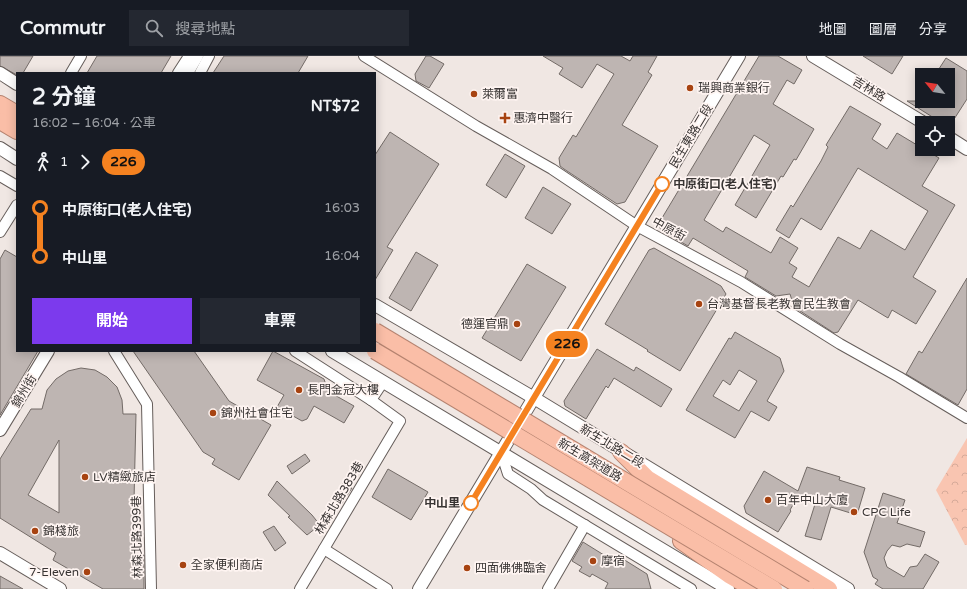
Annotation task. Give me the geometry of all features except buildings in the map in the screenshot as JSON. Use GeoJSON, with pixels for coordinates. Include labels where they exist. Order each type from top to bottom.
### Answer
{"type":"FeatureCollection","features":[{"type":"Feature","properties":{"kind":"highway"},"geometry":{"type":"LineString","coordinates":[[0,104],[16,113]]}},
{"type":"Feature","properties":{"kind":"highway"},"geometry":{"type":"LineString","coordinates":[[0,120],[16,130]]}},
{"type":"Feature","properties":{"kind":"highway","name":"新生高架道路"},"geometry":{"type":"LineString","coordinates":[[376,332],[804,589]]}},
{"type":"Feature","properties":{"kind":"highway","name":"新生高架道路"},"geometry":{"type":"LineString","coordinates":[[376,352],[774,589]]}},
{"type":"Feature","properties":{"kind":"highway"},"geometry":{"type":"LineString","coordinates":[[621,452],[647,478],[829,589]]}},
{"type":"Feature","properties":{"kind":"highway"},"geometry":{"type":"LineString","coordinates":[[610,491],[729,575],[753,589]]}},
{"type":"Feature","properties":{"kind":"street"},"geometry":{"type":"LineString","coordinates":[[72,72],[81,56]]}},
{"type":"Feature","properties":{"kind":"street"},"geometry":{"type":"LineString","coordinates":[[179,72],[188,56]]}},
{"type":"Feature","properties":{"kind":"street"},"geometry":{"type":"LineString","coordinates":[[188,72],[197,56]]}},
{"type":"Feature","properties":{"kind":"street"},"geometry":{"type":"LineString","coordinates":[[201,72],[209,56]]}},
{"type":"Feature","properties":{"kind":"street","name":"中原街"},"geometry":{"type":"LineString","coordinates":[[364,56],[476,126],[552,169],[637,226],[740,282],[840,344],[967,418]]}},
{"type":"Feature","properties":{"kind":"street","name":"民生東路二段"},"geometry":{"type":"LineString","coordinates":[[420,589],[739,56]]}},
{"type":"Feature","properties":{"kind":"street","name":"吉林路"},"geometry":{"type":"LineString","coordinates":[[813,56],[915,118]]}},
{"type":"Feature","properties":{"kind":"street"},"geometry":{"type":"LineString","coordinates":[[0,74],[16,83]]}},
{"type":"Feature","properties":{"kind":"street"},"geometry":{"type":"LineString","coordinates":[[955,141],[967,149]]}},
{"type":"Feature","properties":{"kind":"street"},"geometry":{"type":"LineString","coordinates":[[0,148],[16,158]]}},
{"type":"Feature","properties":{"kind":"street"},"geometry":{"type":"LineString","coordinates":[[0,176],[16,185]]}},
{"type":"Feature","properties":{"kind":"street"},"geometry":{"type":"LineString","coordinates":[[0,232],[16,208]]}},
{"type":"Feature","properties":{"kind":"street","name":"新生北路二段"},"geometry":{"type":"LineString","coordinates":[[376,306],[848,589]]}},
{"type":"Feature","properties":{"kind":"street","name":"錦州街"},"geometry":{"type":"LineString","coordinates":[[0,430],[47,352]]}},
{"type":"Feature","properties":{"kind":"street","name":"林森北路399巷"},"geometry":{"type":"LineString","coordinates":[[115,352],[147,404],[151,589]]}},
{"type":"Feature","properties":{"kind":"street"},"geometry":{"type":"LineString","coordinates":[[297,352],[371,400],[383,382]]}},
{"type":"Feature","properties":{"kind":"street"},"geometry":{"type":"LineString","coordinates":[[334,352],[383,382],[503,450],[728,589]]}},
{"type":"Feature","properties":{"kind":"street","name":"林森北路383巷"},"geometry":{"type":"LineString","coordinates":[[300,589],[400,421],[371,400]]}},
{"type":"Feature","properties":{"kind":"street"},"geometry":{"type":"LineString","coordinates":[[503,450],[508,474],[531,489],[543,500],[691,589]]}},
{"type":"Feature","properties":{"kind":"street"},"geometry":{"type":"LineString","coordinates":[[548,589],[585,525]]}},
{"type":"Feature","properties":{"kind":"street"},"geometry":{"type":"LineString","coordinates":[[324,549],[387,589]]}},
{"type":"Feature","properties":{"kind":"street"},"geometry":{"type":"LineString","coordinates":[[0,553],[60,589]]}},
{"type":"Feature","properties":{"kind":"green space"},"geometry":{"type":"Polygon","coordinates":[[[967,438],[967,545],[965,545],[936,490],[967,438]]]}},
{"type":"Feature","properties":{"kind":"bus line","name":"226"},"geometry":{"type":"LineString","coordinates":[[471,503],[662,184]]}},
{"type":"Feature","properties":{"kind":"place","name":"瑞興商業銀行"},"geometry":{"type":"Point","coordinates":[690,88]}},
{"type":"Feature","properties":{"kind":"place","name":"萊爾富"},"geometry":{"type":"Point","coordinates":[474,94]}},
{"type":"Feature","properties":{"kind":"place","name":"惠濟中醫行"},"geometry":{"type":"Point","coordinates":[505,118]}},
{"type":"Feature","properties":{"kind":"place","name":"中原街口(老人住宅)"},"geometry":{"type":"Point","coordinates":[662,184]}},
{"type":"Feature","properties":{"kind":"place","name":"台灣基督長老教會民生教會"},"geometry":{"type":"Point","coordinates":[699,304]}},
{"type":"Feature","properties":{"kind":"place","name":"德運官鼎"},"geometry":{"type":"Point","coordinates":[517,324]}},
{"type":"Feature","properties":{"kind":"place","name":"長門金冠大樓"},"geometry":{"type":"Point","coordinates":[299,390]}},
{"type":"Feature","properties":{"kind":"place","name":"錦州社會住宅"},"geometry":{"type":"Point","coordinates":[213,413]}},
{"type":"Feature","properties":{"kind":"place","name":"LV精緻旅店"},"geometry":{"type":"Point","coordinates":[85,477]}},
{"type":"Feature","properties":{"kind":"place","name":"百年中山大廈"},"geometry":{"type":"Point","coordinates":[768,500]}},
{"type":"Feature","properties":{"kind":"place","name":"中山里"},"geometry":{"type":"Point","coordinates":[471,503]}},
{"type":"Feature","properties":{"kind":"place","name":"CPC Life"},"geometry":{"type":"Point","coordinates":[854,512]}},
{"type":"Feature","properties":{"kind":"place","name":"錦棧旅"},"geometry":{"type":"Point","coordinates":[35,531]}},
{"type":"Feature","properties":{"kind":"place","name":"摩宿"},"geometry":{"type":"Point","coordinates":[593,561]}},
{"type":"Feature","properties":{"kind":"place","name":"全家便利商店"},"geometry":{"type":"Point","coordinates":[183,565]}},
{"type":"Feature","properties":{"kind":"place","name":"四面佛佛臨舍"},"geometry":{"type":"Point","coordinates":[467,568]}},
{"type":"Feature","properties":{"kind":"place","name":"7-Eleven"},"geometry":{"type":"Point","coordinates":[87,572]}}]}
